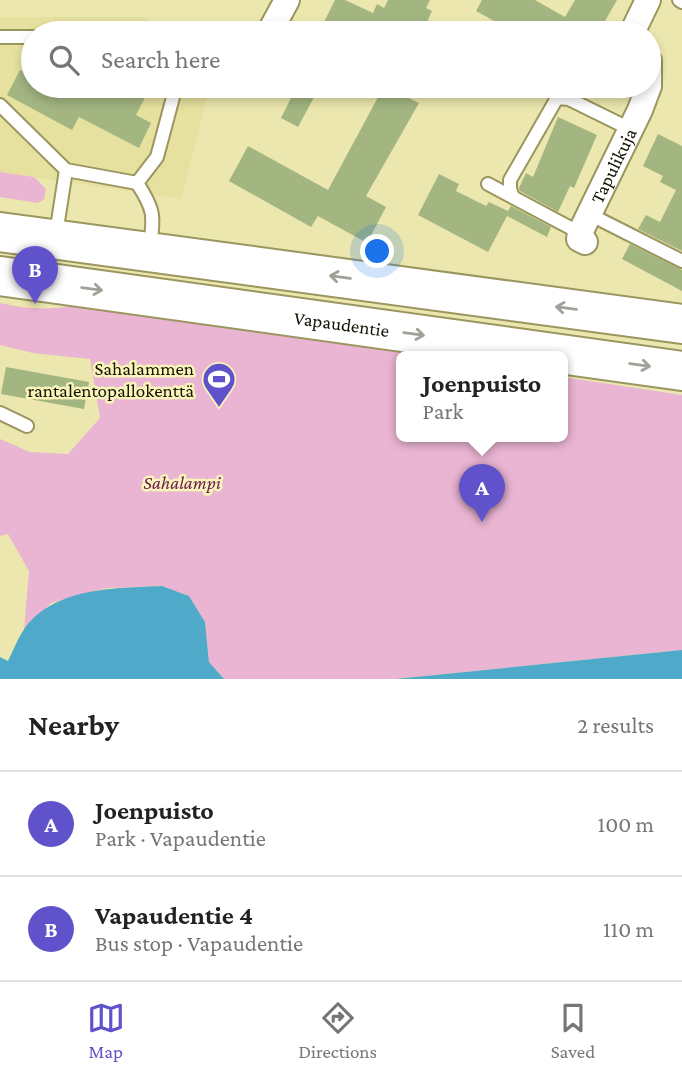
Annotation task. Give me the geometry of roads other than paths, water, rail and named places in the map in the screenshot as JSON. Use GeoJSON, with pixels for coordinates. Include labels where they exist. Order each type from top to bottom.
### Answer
{"type":"FeatureCollection","features":[{"type":"Feature","properties":{"kind":"main road"},"geometry":{"type":"LineString","coordinates":[[0,232],[682,324]]}},
{"type":"Feature","properties":{"kind":"main road","name":"Vapaudentie"},"geometry":{"type":"LineString","coordinates":[[0,276],[538,351]]}},
{"type":"Feature","properties":{"kind":"main road","name":"Vapaudentie"},"geometry":{"type":"LineString","coordinates":[[568,355],[682,371]]}},
{"type":"Feature","properties":{"kind":"street"},"geometry":{"type":"LineString","coordinates":[[275,21],[286,0]]}},
{"type":"Feature","properties":{"kind":"street"},"geometry":{"type":"LineString","coordinates":[[638,21],[648,0]]}},
{"type":"Feature","properties":{"kind":"street","name":"Tapulikuja"},"geometry":{"type":"LineString","coordinates":[[585,230],[643,98]]}},
{"type":"Feature","properties":{"kind":"lane"},"geometry":{"type":"LineString","coordinates":[[0,37],[21,37]]}},
{"type":"Feature","properties":{"kind":"lane"},"geometry":{"type":"LineString","coordinates":[[137,183],[157,157],[173,98]]}},
{"type":"Feature","properties":{"kind":"lane"},"geometry":{"type":"LineString","coordinates":[[513,197],[510,180],[557,98],[569,99],[630,129]]}},
{"type":"Feature","properties":{"kind":"lane"},"geometry":{"type":"LineString","coordinates":[[0,105],[66,170],[137,183],[150,202],[153,223],[150,251]]}},
{"type":"Feature","properties":{"kind":"lane"},"geometry":{"type":"LineString","coordinates":[[55,238],[66,170]]}},
{"type":"Feature","properties":{"kind":"lane"},"geometry":{"type":"LineString","coordinates":[[488,184],[585,230],[682,261]]}},
{"type":"Feature","properties":{"kind":"lane"},"geometry":{"type":"LineString","coordinates":[[0,413],[27,426]]}},
{"type":"Feature","properties":{"kind":"water"},"geometry":{"type":"Polygon","coordinates":[[[162,586],[189,596],[205,622],[209,662],[224,679],[0,679],[0,657],[8,661],[23,631],[35,617],[50,606],[86,593],[162,586]]]}},
{"type":"Feature","properties":{"kind":"water"},"geometry":{"type":"Polygon","coordinates":[[[682,650],[682,679],[395,679],[682,650]]]}},
{"type":"Feature","properties":{"kind":"place","name":"Vapaudentie 4"},"geometry":{"type":"Point","coordinates":[35,304]}},
{"type":"Feature","properties":{"kind":"place","name":"Sahalammen rantalentopallokenttä"},"geometry":{"type":"Point","coordinates":[219,409]}},
{"type":"Feature","properties":{"kind":"place","name":"Joenpuisto"},"geometry":{"type":"Point","coordinates":[482,522]}},
{"type":"Feature","properties":{"kind":"park label","name":"Sahalampi"},"geometry":{"type":"Point","coordinates":[182,482]}}]}
